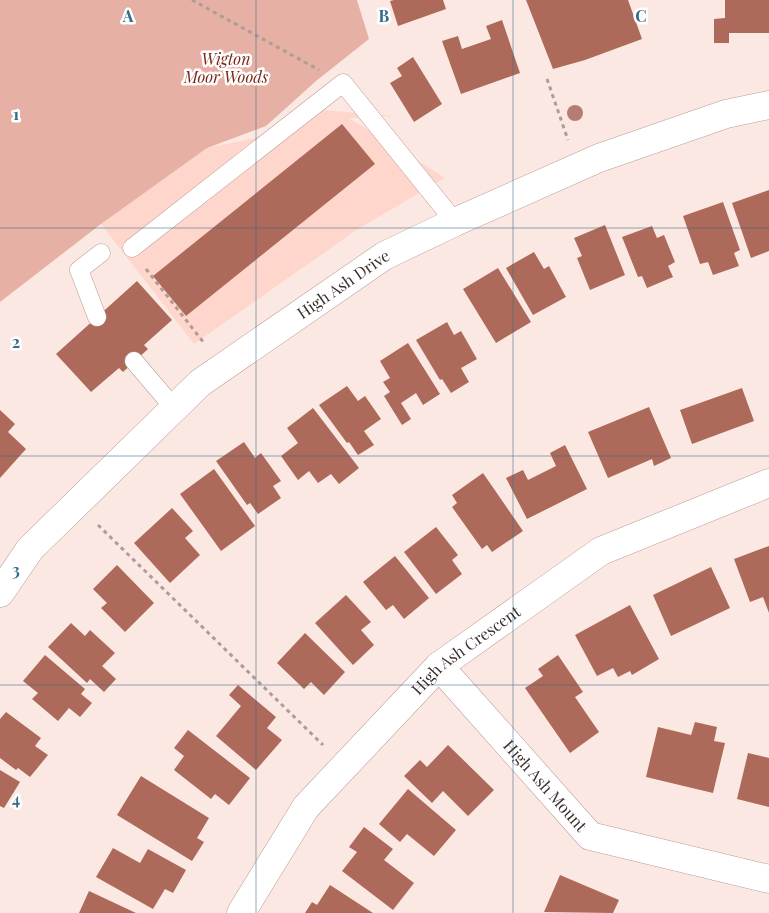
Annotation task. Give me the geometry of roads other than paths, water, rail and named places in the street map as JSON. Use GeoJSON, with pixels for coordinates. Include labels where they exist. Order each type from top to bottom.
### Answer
{"type":"FeatureCollection","features":[{"type":"Feature","properties":{"kind":"street","name":"High Ash Drive"},"geometry":{"type":"LineString","coordinates":[[0,593],[30,549],[200,383],[384,256],[454,222],[599,158],[726,114],[769,105]]}},
{"type":"Feature","properties":{"kind":"street","name":"High Ash Crescent"},"geometry":{"type":"LineString","coordinates":[[241,913],[306,807],[438,666],[601,551],[769,483]]}},
{"type":"Feature","properties":{"kind":"street","name":"High Ash Mount"},"geometry":{"type":"LineString","coordinates":[[438,666],[590,836],[769,879]]}},
{"type":"Feature","properties":{"kind":"lane"},"geometry":{"type":"LineString","coordinates":[[132,248],[343,83],[454,222]]}},
{"type":"Feature","properties":{"kind":"lane"},"geometry":{"type":"LineString","coordinates":[[97,317],[79,270],[101,253]]}},
{"type":"Feature","properties":{"kind":"lane"},"geometry":{"type":"LineString","coordinates":[[134,362],[174,408]]}},
{"type":"Feature","properties":{"kind":"park label","name":"Wigton Moor Woods"},"geometry":{"type":"Point","coordinates":[226,68]}}]}
